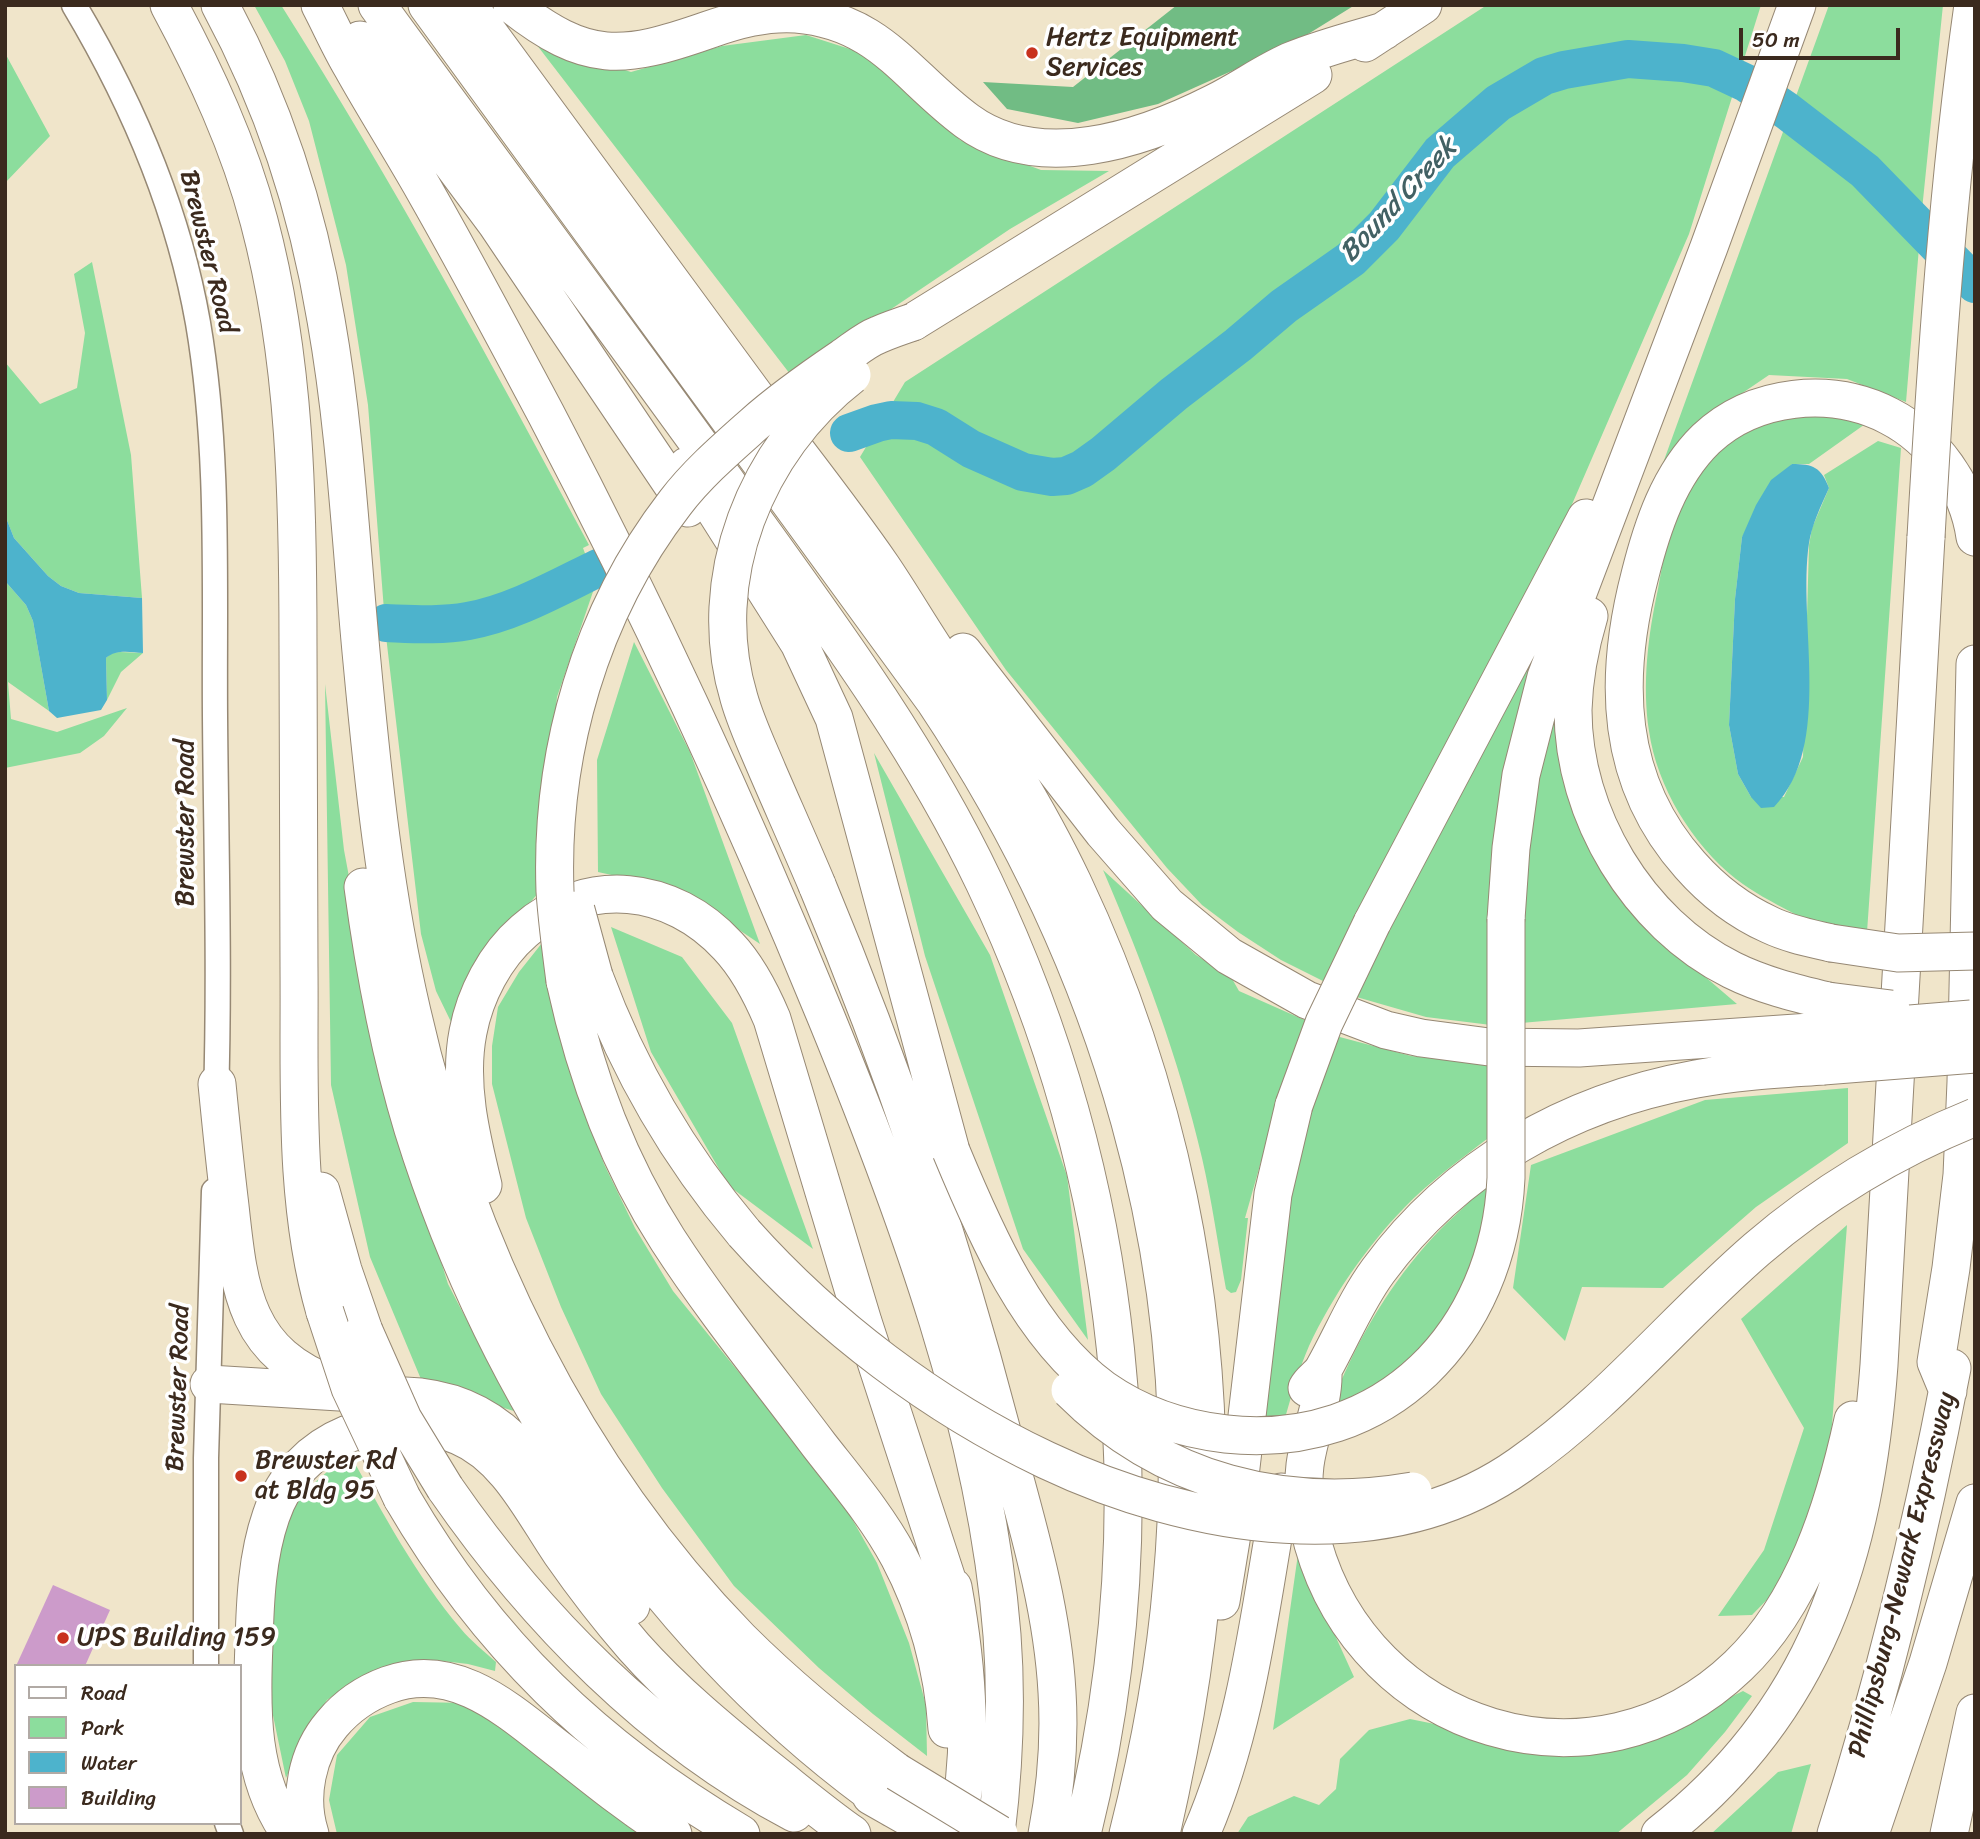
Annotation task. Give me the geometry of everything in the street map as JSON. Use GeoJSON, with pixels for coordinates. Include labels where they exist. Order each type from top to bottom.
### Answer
{"type":"FeatureCollection","features":[{"type":"Feature","properties":{"kind":"highway"},"geometry":{"type":"LineString","coordinates":[[169,5],[208,81],[246,180],[268,255],[286,357],[294,447],[298,564],[299,1034],[306,1216],[314,1273],[325,1312],[350,1388],[402,1498],[461,1589],[502,1640],[555,1695],[614,1749],[741,1834]]}},
{"type":"Feature","properties":{"kind":"highway"},"geometry":{"type":"LineString","coordinates":[[220,5],[266,106],[289,167],[327,320],[345,474],[372,779],[385,872],[403,974],[421,1051],[451,1154],[479,1227],[516,1312],[559,1393],[636,1515],[685,1578],[739,1637],[795,1691],[854,1740],[897,1772],[998,1834],[1003,1759],[1003,1641],[988,1523],[957,1393],[916,1254],[865,1115],[806,968],[671,664],[546,415],[430,201],[350,64],[320,5]]}},
{"type":"Feature","properties":{"kind":"highway"},"geometry":{"type":"LineString","coordinates":[[334,5],[513,247],[782,650],[813,711],[843,786],[886,918]]}},
{"type":"Feature","properties":{"kind":"highway"},"geometry":{"type":"LineString","coordinates":[[377,5],[789,569],[885,708],[927,775],[982,878],[1015,949],[1044,1023],[1078,1135],[1098,1219],[1111,1302],[1121,1410],[1122,1511],[1117,1611],[1103,1733],[1082,1834]]}},
{"type":"Feature","properties":{"kind":"highway"},"geometry":{"type":"LineString","coordinates":[[427,5],[934,700],[989,785],[1027,855],[1092,1001],[1129,1115],[1148,1190],[1161,1267],[1174,1384],[1177,1502],[1171,1594],[1158,1698],[1128,1834]]}},
{"type":"Feature","properties":{"kind":"highway"},"geometry":{"type":"LineString","coordinates":[[468,5],[882,567],[1013,771],[1071,879],[1119,990],[1157,1107],[1176,1184],[1190,1263],[1205,1419],[1203,1573],[1193,1661],[1163,1834]]}},
{"type":"Feature","properties":{"kind":"highway"},"geometry":{"type":"LineString","coordinates":[[512,5],[558,37],[583,47],[608,52],[656,47],[759,15],[795,14],[832,21],[856,29],[888,50],[976,127],[1005,140],[1037,147],[1084,146],[1150,130],[1208,106],[1292,60],[1384,31]]}},
{"type":"Feature","properties":{"kind":"highway"},"geometry":{"type":"LineString","coordinates":[[947,1834],[949,1764],[945,1710],[933,1646],[914,1590],[898,1556],[875,1518],[731,1329],[656,1221],[622,1158],[583,1056],[576,911],[565,805],[568,741],[579,692],[605,619],[631,568],[676,502],[700,474],[743,433],[794,391],[876,336],[913,322],[1423,5]]}},
{"type":"Feature","properties":{"kind":"highway"},"geometry":{"type":"LineString","coordinates":[[951,1151],[985,1228],[1032,1310],[1072,1362],[1116,1398],[1174,1424],[1238,1435],[1299,1432],[1372,1408],[1405,1386],[1447,1346],[1468,1315],[1491,1266],[1500,1232],[1505,1196],[1506,919],[1512,835],[1531,726],[1554,652],[1709,247],[1797,5]]}},
{"type":"Feature","properties":{"kind":"highway"},"geometry":{"type":"LineString","coordinates":[[1660,1834],[1712,1790],[1741,1759],[1803,1667],[1836,1596],[1858,1520],[1872,1442],[1946,234],[1973,5]]}},
{"type":"Feature","properties":{"kind":"highway"},"geometry":{"type":"LineString","coordinates":[[486,153],[806,654],[834,718],[886,918],[979,1244],[994,1283],[1013,1318],[1037,1352],[1076,1396],[1114,1428],[1157,1454],[1211,1478],[1269,1494],[1308,1499],[1367,1497],[1425,1489],[1464,1478],[1520,1455],[1554,1436],[1586,1411]]}},
{"type":"Feature","properties":{"kind":"highway"},"geometry":{"type":"LineString","coordinates":[[913,322],[888,350],[844,381],[816,407],[784,447],[765,477],[749,510],[730,580],[728,633],[731,667],[739,699],[817,885],[889,1070],[950,1246],[990,1385],[1049,1625],[1057,1692],[1056,1774],[1047,1834]]}},
{"type":"Feature","properties":{"kind":"highway"},"geometry":{"type":"LineString","coordinates":[[1975,537],[1969,511],[1953,477],[1936,453],[1916,433],[1894,418],[1853,403],[1818,398],[1782,400],[1763,405],[1716,430],[1684,466],[1668,494],[1643,562],[1631,612],[1623,684],[1626,730],[1644,796],[1680,853],[1722,896],[1771,925],[1831,943],[1899,953],[1975,951]]}},
{"type":"Feature","properties":{"kind":"highway"},"geometry":{"type":"LineString","coordinates":[[1163,1834],[1183,1780],[1231,1544],[1269,1220],[1282,1149],[1294,1105],[1324,1023],[1372,923],[1570,546],[1648,408]]}},
{"type":"Feature","properties":{"kind":"highway"},"geometry":{"type":"LineString","coordinates":[[345,474],[338,527],[357,831],[368,923],[382,1003],[405,1099],[422,1156],[464,1263],[507,1355],[548,1430],[589,1495],[647,1575],[693,1631],[742,1682],[822,1755],[892,1808]]}},
{"type":"Feature","properties":{"kind":"highway"},"geometry":{"type":"LineString","coordinates":[[1601,530],[1606,559],[1578,660],[1573,710],[1578,761],[1601,830],[1623,870],[1661,919],[1691,945],[1730,970],[1750,979],[1825,1032]]}},
{"type":"Feature","properties":{"kind":"highway"},"geometry":{"type":"LineString","coordinates":[[882,567],[967,656],[1103,832],[1167,905],[1229,956],[1307,1000],[1387,1030],[1453,1044],[1489,1047],[1565,1048],[1825,1032],[1974,1031]]}},
{"type":"Feature","properties":{"kind":"highway"},"geometry":{"type":"LineString","coordinates":[[1948,1391],[1936,1362],[1962,1175],[1975,664]]}},
{"type":"Feature","properties":{"kind":"highway"},"geometry":{"type":"LineString","coordinates":[[737,808],[935,1495],[957,1610],[967,1682],[968,1742],[965,1782],[956,1834]]}},
{"type":"Feature","properties":{"kind":"highway"},"geometry":{"type":"LineString","coordinates":[[516,1312],[478,1165],[467,1102],[466,1048],[478,1000],[492,971],[510,944],[531,924],[555,907],[581,898],[608,894],[638,896],[669,904],[694,917],[729,946],[749,973],[765,1003],[863,1322],[957,1610]]}},
{"type":"Feature","properties":{"kind":"highway"},"geometry":{"type":"LineString","coordinates":[[579,978],[617,1035],[657,1114],[708,1189],[744,1233],[795,1285],[854,1336],[927,1390],[1000,1436],[1048,1461],[1096,1481],[1149,1498],[1205,1513],[1269,1523],[1332,1525],[1374,1522],[1420,1513],[1466,1496],[1501,1478],[1550,1443],[1786,1225],[1885,1160],[1975,1117]]}},
{"type":"Feature","properties":{"kind":"highway"},"geometry":{"type":"LineString","coordinates":[[1201,1834],[1223,1779],[1238,1726],[1290,1440],[1309,1384],[1323,1372],[1358,1303],[1376,1273],[1399,1244],[1449,1194],[1487,1164],[1571,1116],[1634,1093],[1725,1074],[1825,1032],[1873,1008],[1942,1010],[1974,1031]]}},
{"type":"Feature","properties":{"kind":"highway"},"geometry":{"type":"LineString","coordinates":[[299,1034],[308,1123],[321,1192],[344,1270],[364,1331],[403,1419],[445,1488],[492,1552],[542,1612],[626,1694],[686,1743],[748,1786],[838,1834]]}},
{"type":"Feature","properties":{"kind":"highway"},"geometry":{"type":"LineString","coordinates":[[217,1084],[237,1266],[248,1308],[268,1341],[287,1362],[314,1378],[362,1395]]}},
{"type":"Feature","properties":{"kind":"highway"},"geometry":{"type":"LineString","coordinates":[[1323,1372],[1323,1388],[1305,1466],[1308,1522],[1332,1594],[1352,1628],[1376,1658],[1423,1697],[1458,1716],[1494,1728],[1555,1737],[1597,1735],[1635,1727],[1689,1703],[1738,1667],[1769,1630],[1805,1569],[1823,1526],[1844,1460],[1871,1327],[1888,1205]]}},
{"type":"Feature","properties":{"kind":"highway","name":"Phillipsburg-Newark Expressway"},"geometry":{"type":"LineString","coordinates":[[1836,1834],[1893,1638],[1929,1486],[1975,1232]]}},
{"type":"Feature","properties":{"kind":"highway"},"geometry":{"type":"LineString","coordinates":[[209,1384],[435,1399],[465,1407],[492,1422],[524,1452],[623,1595],[690,1674],[722,1704],[756,1729],[938,1834]]}},
{"type":"Feature","properties":{"kind":"highway"},"geometry":{"type":"LineString","coordinates":[[290,1834],[268,1796],[253,1727],[255,1608],[266,1531],[278,1499],[296,1470],[308,1458],[350,1432],[365,1427],[400,1423],[448,1432],[462,1437],[488,1454],[510,1478],[605,1612],[659,1674],[708,1720],[852,1834]]}},
{"type":"Feature","properties":{"kind":"highway"},"geometry":{"type":"LineString","coordinates":[[1870,1834],[1928,1663],[1975,1503]]}},
{"type":"Feature","properties":{"kind":"highway"},"geometry":{"type":"LineString","coordinates":[[310,1834],[306,1814],[306,1787],[312,1759],[323,1735],[343,1712],[368,1694],[394,1683],[425,1678],[453,1682],[494,1700],[621,1799],[673,1834]]}},
{"type":"Feature","properties":{"kind":"highway"},"geometry":{"type":"LineString","coordinates":[[1950,1834],[1975,1713]]}},
{"type":"Feature","properties":{"kind":"street","name":"Brewster Road"},"geometry":{"type":"LineString","coordinates":[[74,5],[114,75],[149,153],[179,241],[192,294],[209,409],[214,508],[217,1084],[206,1458],[206,1664]]}},
{"type":"Feature","properties":{"kind":"green space"},"geometry":{"type":"Polygon","coordinates":[[[254,5],[281,5],[322,71],[440,272],[589,545],[583,548],[596,583],[557,697],[539,892],[470,975],[452,1024],[436,991],[421,934],[386,636],[368,405],[346,265],[309,121],[285,61],[254,5]]]}},
{"type":"Feature","properties":{"kind":"green space"},"geometry":{"type":"Polygon","coordinates":[[[1177,5],[1355,5],[1292,44],[1158,104],[1078,123],[1007,109],[983,82],[1073,87],[1177,5]]]}},
{"type":"Feature","properties":{"kind":"green space"},"geometry":{"type":"Polygon","coordinates":[[[1487,5],[1761,5],[1689,234],[1557,539],[1327,983],[1281,960],[1238,932],[1202,905],[1167,868],[1006,670],[860,457],[905,382],[1487,5]]]}},
{"type":"Feature","properties":{"kind":"green space"},"geometry":{"type":"Polygon","coordinates":[[[1829,5],[1943,5],[1906,402],[1847,379],[1769,375],[1713,413],[1663,463],[1829,5]]]}},
{"type":"Feature","properties":{"kind":"green space"},"geometry":{"type":"Polygon","coordinates":[[[806,35],[875,57],[960,140],[1041,170],[1109,171],[1010,229],[823,355],[790,374],[533,40],[631,72],[722,46],[806,35]]]}},
{"type":"Feature","properties":{"kind":"green space"},"geometry":{"type":"Polygon","coordinates":[[[5,53],[50,136],[5,183],[5,53]]]}},
{"type":"Feature","properties":{"kind":"green space"},"geometry":{"type":"Polygon","coordinates":[[[92,262],[131,455],[142,598],[79,593],[61,586],[48,576],[14,538],[5,515],[5,362],[40,404],[77,388],[85,333],[74,274],[92,262]]]}},
{"type":"Feature","properties":{"kind":"green space"},"geometry":{"type":"Polygon","coordinates":[[[1806,414],[1868,422],[1809,464],[1792,464],[1742,537],[1735,599],[1729,725],[1738,774],[1751,797],[1784,797],[1803,757],[1809,545],[1812,528],[1829,488],[1824,475],[1878,441],[1901,448],[1867,932],[1815,924],[1749,888],[1720,865],[1691,832],[1668,793],[1653,752],[1649,731],[1646,678],[1654,606],[1672,526],[1687,491],[1720,451],[1749,430],[1783,416],[1806,414]]]}},
{"type":"Feature","properties":{"kind":"green space"},"geometry":{"type":"Polygon","coordinates":[[[5,581],[26,605],[33,621],[49,711],[8,682],[11,719],[57,732],[127,708],[104,736],[80,753],[5,768],[5,581]]]}},
{"type":"Feature","properties":{"kind":"green space"},"geometry":{"type":"Polygon","coordinates":[[[1561,597],[1491,1025],[1426,1017],[1353,996],[1561,597]]]}},
{"type":"Feature","properties":{"kind":"green space"},"geometry":{"type":"Polygon","coordinates":[[[634,642],[690,752],[760,944],[680,890],[598,872],[597,760],[634,642]]]}},
{"type":"Feature","properties":{"kind":"green space"},"geometry":{"type":"Polygon","coordinates":[[[111,653],[143,653],[121,672],[107,700],[106,658],[111,653]]]}},
{"type":"Feature","properties":{"kind":"green space"},"geometry":{"type":"Polygon","coordinates":[[[325,684],[344,850],[391,1101],[448,1284],[514,1411],[423,1384],[370,1257],[331,1085],[325,684]]]}},
{"type":"Feature","properties":{"kind":"green space"},"geometry":{"type":"Polygon","coordinates":[[[1564,692],[1648,928],[1737,1004],[1521,1023],[1521,906],[1539,759],[1564,692]]]}},
{"type":"Feature","properties":{"kind":"green space"},"geometry":{"type":"Polygon","coordinates":[[[874,753],[990,955],[1067,1176],[1088,1340],[1023,1249],[925,956],[874,753]]]}},
{"type":"Feature","properties":{"kind":"green space"},"geometry":{"type":"Polygon","coordinates":[[[1103,870],[1196,955],[1231,977],[1239,991],[1309,1022],[1266,1144],[1245,1218],[1248,1218],[1241,1280],[1236,1292],[1231,1293],[1226,1289],[1202,1158],[1171,1048],[1146,976],[1103,870]]]}},
{"type":"Feature","properties":{"kind":"green space"},"geometry":{"type":"Polygon","coordinates":[[[611,927],[682,957],[732,1023],[813,1249],[729,1186],[651,1052],[611,927]]]}},
{"type":"Feature","properties":{"kind":"green space"},"geometry":{"type":"Polygon","coordinates":[[[542,943],[568,1061],[604,1164],[635,1228],[673,1291],[823,1476],[851,1517],[877,1563],[909,1643],[926,1705],[927,1756],[819,1668],[734,1586],[662,1488],[601,1394],[561,1307],[526,1218],[492,1084],[492,1046],[498,1007],[519,972],[542,943]]]}},
{"type":"Feature","properties":{"kind":"green space"},"geometry":{"type":"Polygon","coordinates":[[[1336,1036],[1411,1056],[1490,1065],[1491,1136],[1424,1189],[1376,1239],[1339,1291],[1318,1328],[1302,1364],[1285,1418],[1265,1420],[1282,1228],[1289,1179],[1336,1036]]]}},
{"type":"Feature","properties":{"kind":"green space"},"geometry":{"type":"Polygon","coordinates":[[[1848,1088],[1848,1143],[1756,1207],[1663,1288],[1582,1287],[1565,1341],[1513,1288],[1531,1165],[1705,1100],[1848,1088]]]}},
{"type":"Feature","properties":{"kind":"green space"},"geometry":{"type":"Polygon","coordinates":[[[1487,1185],[1480,1230],[1468,1272],[1436,1329],[1406,1365],[1368,1389],[1331,1406],[1360,1341],[1397,1282],[1433,1237],[1487,1185]]]}},
{"type":"Feature","properties":{"kind":"green space"},"geometry":{"type":"Polygon","coordinates":[[[1847,1225],[1829,1465],[1799,1567],[1752,1615],[1718,1616],[1764,1550],[1804,1428],[1741,1319],[1847,1225]]]}},
{"type":"Feature","properties":{"kind":"green space"},"geometry":{"type":"Polygon","coordinates":[[[349,1453],[429,1588],[465,1633],[496,1662],[495,1671],[434,1660],[411,1662],[355,1681],[327,1700],[303,1738],[286,1778],[270,1701],[272,1575],[291,1503],[349,1453]]]}},
{"type":"Feature","properties":{"kind":"green space"},"geometry":{"type":"Polygon","coordinates":[[[1298,1554],[1354,1677],[1273,1730],[1298,1554]]]}},
{"type":"Feature","properties":{"kind":"green space"},"geometry":{"type":"Polygon","coordinates":[[[1743,1691],[1752,1696],[1687,1775],[1616,1834],[1237,1834],[1248,1817],[1294,1796],[1319,1805],[1336,1789],[1340,1759],[1369,1730],[1410,1719],[1459,1729],[1669,1727],[1743,1691]]]}},
{"type":"Feature","properties":{"kind":"green space"},"geometry":{"type":"Polygon","coordinates":[[[413,1702],[469,1703],[648,1834],[337,1834],[329,1800],[337,1755],[370,1717],[413,1702]]]}},
{"type":"Feature","properties":{"kind":"green space"},"geometry":{"type":"Polygon","coordinates":[[[1811,1764],[1791,1834],[1711,1834],[1778,1772],[1811,1764]]]}},
{"type":"Feature","properties":{"kind":"water"},"geometry":{"type":"Polygon","coordinates":[[[1792,464],[1815,468],[1823,475],[1829,488],[1809,543],[1807,609],[1810,682],[1803,751],[1792,781],[1774,807],[1761,808],[1751,797],[1738,774],[1729,725],[1735,599],[1742,537],[1771,480],[1792,464]]]}},
{"type":"Feature","properties":{"kind":"water"},"geometry":{"type":"Polygon","coordinates":[[[5,515],[14,538],[48,576],[61,586],[79,593],[142,598],[143,653],[119,652],[106,658],[107,700],[101,710],[57,718],[49,711],[33,621],[26,605],[5,581],[5,515]]]}},
{"type":"Feature","properties":{"kind":"building","name":"UPS Building 159"},"geometry":{"type":"Polygon","coordinates":[[[53,1585],[110,1610],[86,1664],[17,1664],[53,1585]]]}},
{"type":"Feature","properties":{"kind":"waterway","name":"Bound Creek"},"geometry":{"type":"LineString","coordinates":[[849,433],[891,420],[917,421],[936,427],[971,449],[1023,472],[1052,477],[1066,476],[1082,469],[1284,306],[1351,259],[1384,226],[1440,153],[1498,103],[1544,76],[1628,59],[1714,68],[1746,83],[1865,171],[1975,284]]}},
{"type":"Feature","properties":{"kind":"waterway","name":"Bound Creek"},"geometry":{"type":"LineString","coordinates":[[386,623],[448,624],[485,617],[535,599],[598,568]]}},
{"type":"Feature","properties":{"kind":"place","name":"Hertz Equipment Services"},"geometry":{"type":"Point","coordinates":[1032,53]}},
{"type":"Feature","properties":{"kind":"place","name":"Brewster Rd at Bldg 95"},"geometry":{"type":"Point","coordinates":[241,1476]}},
{"type":"Feature","properties":{"kind":"place","name":"UPS Building 159"},"geometry":{"type":"Point","coordinates":[63,1638]}}]}
